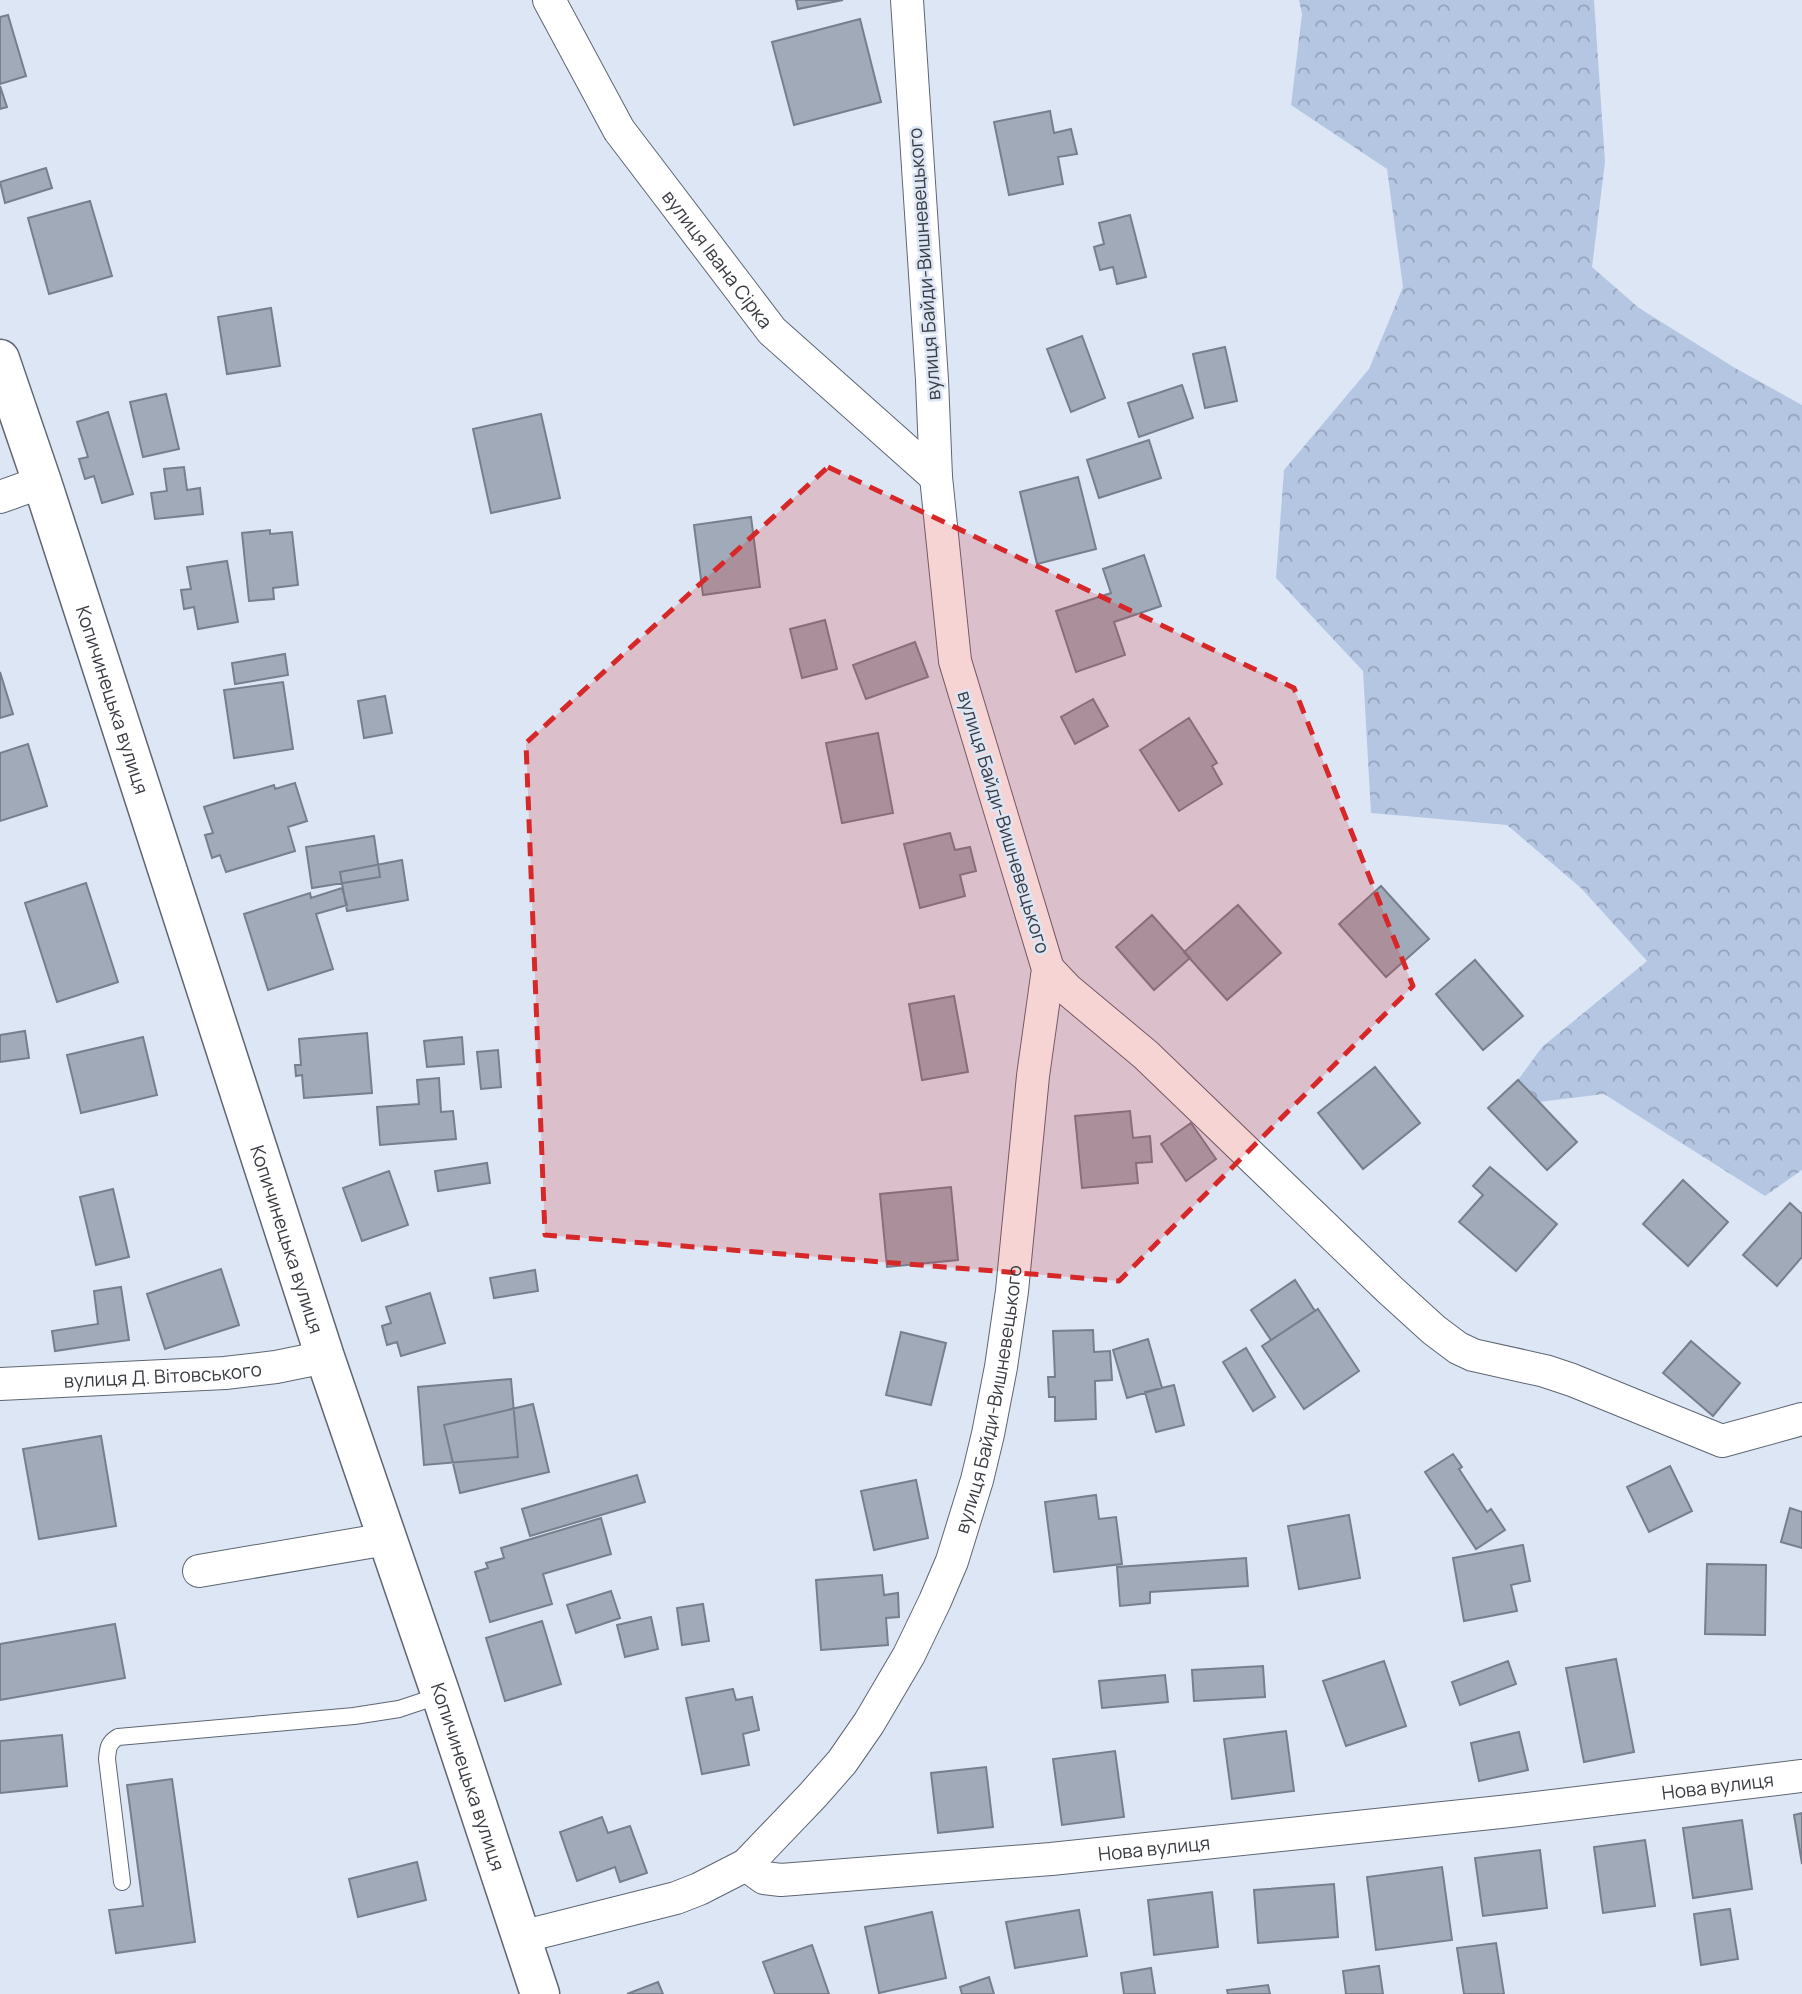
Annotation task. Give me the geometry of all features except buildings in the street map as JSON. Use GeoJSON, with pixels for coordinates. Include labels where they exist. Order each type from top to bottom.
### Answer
{"type":"FeatureCollection","features":[{"type":"Feature","properties":{"kind":"main road","name":"Копичинецька вулиця"},"geometry":{"type":"LineString","coordinates":[[0,359],[325,1357],[540,1994]]}},
{"type":"Feature","properties":{"kind":"street","name":"вулиця Івана Сірка"},"geometry":{"type":"LineString","coordinates":[[549,0],[619,130],[772,331],[936,477]]}},
{"type":"Feature","properties":{"kind":"street","name":"вулиця Байди-Вишневецького"},"geometry":{"type":"LineString","coordinates":[[746,1865],[842,1762],[869,1723],[909,1656],[952,1561],[977,1480],[1001,1367],[1012,1291],[1032,1076],[1048,969],[955,661],[936,477],[907,0]]}},
{"type":"Feature","properties":{"kind":"street"},"geometry":{"type":"LineString","coordinates":[[0,497],[42,482]]}},
{"type":"Feature","properties":{"kind":"street"},"geometry":{"type":"LineString","coordinates":[[1048,969],[1067,989],[1146,1055],[1390,1290],[1458,1348],[1474,1355],[1563,1377],[1722,1441],[1802,1419]]}},
{"type":"Feature","properties":{"kind":"street","name":"вулиця Д. Вітовського"},"geometry":{"type":"LineString","coordinates":[[0,1384],[237,1372],[325,1357]]}},
{"type":"Feature","properties":{"kind":"street"},"geometry":{"type":"LineString","coordinates":[[199,1571],[387,1539]]}},
{"type":"Feature","properties":{"kind":"street","name":"Нова вулиця"},"geometry":{"type":"LineString","coordinates":[[746,1865],[764,1878],[781,1880],[1051,1859],[1510,1811],[1802,1776]]}},
{"type":"Feature","properties":{"kind":"street"},"geometry":{"type":"LineString","coordinates":[[521,1937],[676,1898],[746,1865]]}},
{"type":"Feature","properties":{"kind":"lane"},"geometry":{"type":"LineString","coordinates":[[122,1882],[107,1759],[107,1749],[111,1741],[118,1737],[354,1716],[399,1709],[441,1695]]}},
{"type":"Feature","properties":{"kind":"highlighted area"},"geometry":{"type":"Polygon","coordinates":[[[828,467],[1294,688],[1413,986],[1119,1281],[545,1235],[526,743],[828,467]]]}},
{"type":"Feature","properties":{"kind":"green space"},"geometry":{"type":"Polygon","coordinates":[[[1299,0],[1594,0],[1605,162],[1592,267],[1639,308],[1735,368],[1802,405],[1802,1170],[1765,1196],[1604,1094],[1488,1108],[1518,1080],[1542,1047],[1647,961],[1581,888],[1507,825],[1371,813],[1363,671],[1276,578],[1284,470],[1369,369],[1403,287],[1387,169],[1291,105],[1302,14],[1299,0]]]}}]}
